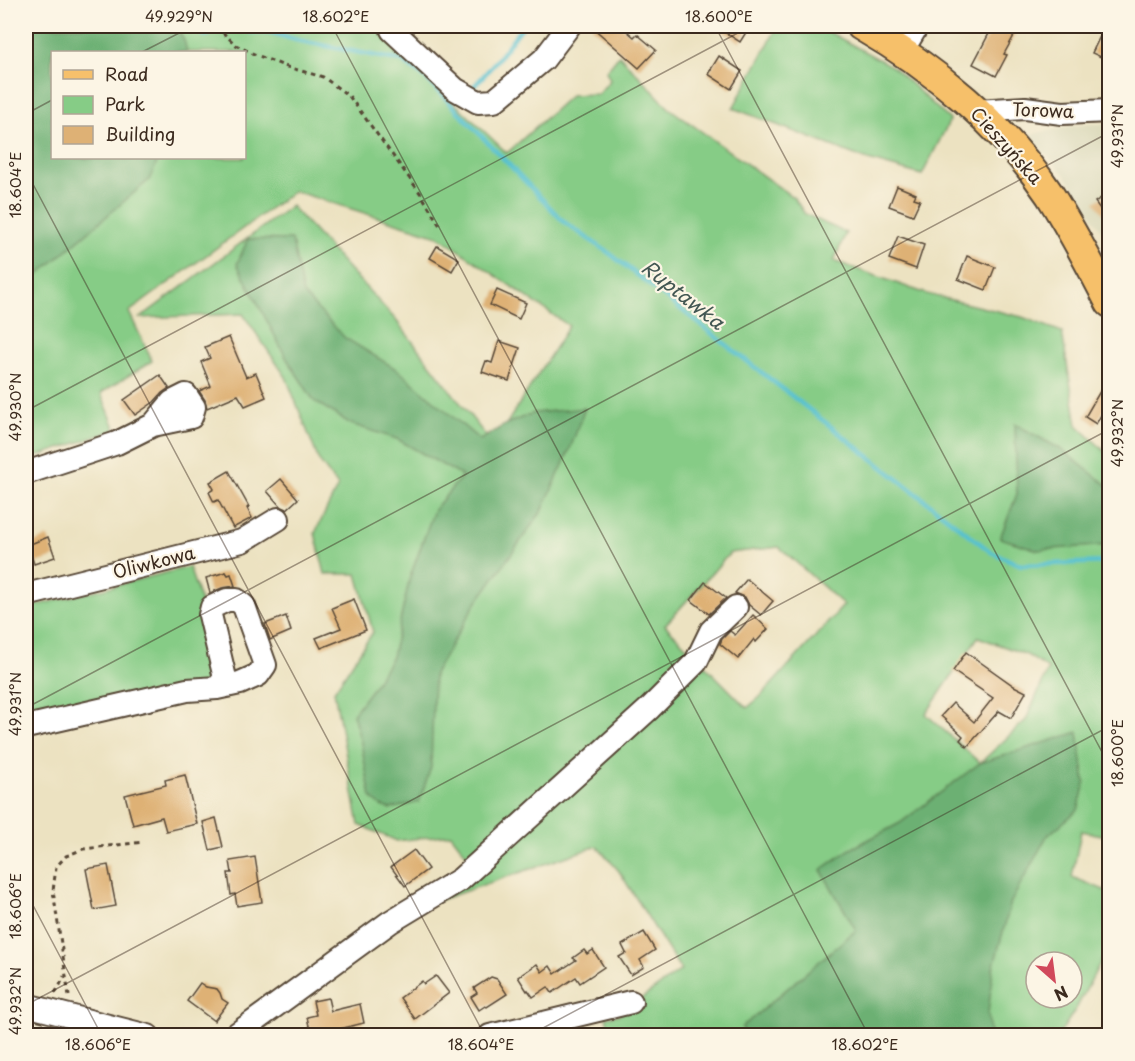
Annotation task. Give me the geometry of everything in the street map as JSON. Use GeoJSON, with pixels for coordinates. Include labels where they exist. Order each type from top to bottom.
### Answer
{"type":"FeatureCollection","features":[{"type":"Feature","properties":{"kind":"main road","name":"Cieszyńska"},"geometry":{"type":"LineString","coordinates":[[861,26],[926,67],[977,111],[1015,150],[1049,194],[1083,250],[1110,303]]}},
{"type":"Feature","properties":{"kind":"street"},"geometry":{"type":"LineString","coordinates":[[392,30],[455,89],[478,102],[494,100],[544,59],[569,26]]}},
{"type":"Feature","properties":{"kind":"street"},"geometry":{"type":"LineString","coordinates":[[902,51],[917,26]]}},
{"type":"Feature","properties":{"kind":"street","name":"Torowa"},"geometry":{"type":"LineString","coordinates":[[977,111],[1025,108],[1062,113],[1110,111]]}},
{"type":"Feature","properties":{"kind":"street"},"geometry":{"type":"LineString","coordinates":[[26,472],[117,443],[153,425]]}},
{"type":"Feature","properties":{"kind":"street","name":"Oliwkowa"},"geometry":{"type":"LineString","coordinates":[[26,595],[242,540],[278,519]]}},
{"type":"Feature","properties":{"kind":"street"},"geometry":{"type":"LineString","coordinates":[[234,1035],[390,922],[461,879],[650,708],[696,662],[711,631],[736,607]]}},
{"type":"Feature","properties":{"kind":"street"},"geometry":{"type":"LineString","coordinates":[[26,727],[187,690],[218,688]]}},
{"type":"Feature","properties":{"kind":"street"},"geometry":{"type":"LineString","coordinates":[[490,1035],[631,1002]]}},
{"type":"Feature","properties":{"kind":"street"},"geometry":{"type":"LineString","coordinates":[[26,1005],[148,1035]]}},
{"type":"Feature","properties":{"kind":"path"},"geometry":{"type":"LineString","coordinates":[[216,26],[236,45],[287,67],[323,77],[349,96],[441,226]]}},
{"type":"Feature","properties":{"kind":"path"},"geometry":{"type":"LineString","coordinates":[[72,1016],[52,891],[56,867],[66,856],[84,849],[143,842]]}},
{"type":"Feature","properties":{"kind":"shaded area"},"geometry":{"type":"Polygon","coordinates":[[[1090,124],[1109,124],[1109,242],[1065,175],[1029,135],[1090,124]]]}},
{"type":"Feature","properties":{"kind":"green space"},"geometry":{"type":"Polygon","coordinates":[[[26,26],[374,26],[507,153],[571,95],[598,94],[610,80],[606,71],[619,55],[669,108],[794,198],[805,214],[846,233],[834,261],[927,294],[1022,317],[1062,332],[1077,425],[1109,455],[1109,825],[1106,836],[1081,831],[1072,877],[1109,892],[1110,944],[1084,994],[1084,950],[1024,950],[1024,1010],[1075,1010],[1059,1035],[611,1035],[606,1017],[620,1014],[681,970],[619,871],[597,846],[422,906],[470,859],[451,834],[397,841],[359,825],[334,691],[373,632],[357,574],[325,574],[315,533],[338,486],[319,461],[286,377],[243,314],[140,318],[291,206],[395,319],[493,445],[569,326],[438,236],[294,191],[129,312],[152,361],[101,393],[116,430],[26,460],[26,26]],[[779,547],[730,553],[665,625],[747,708],[760,697],[844,605],[779,547]],[[978,637],[926,714],[980,763],[1026,720],[1048,669],[1027,655],[978,637]]]}},
{"type":"Feature","properties":{"kind":"green space"},"geometry":{"type":"Polygon","coordinates":[[[26,26],[175,26],[184,40],[187,51],[51,51],[51,159],[159,159],[149,180],[26,285],[26,26]]]}},
{"type":"Feature","properties":{"kind":"green space"},"geometry":{"type":"Polygon","coordinates":[[[778,26],[818,26],[893,67],[950,120],[922,175],[868,160],[733,108],[778,26]]]}},
{"type":"Feature","properties":{"kind":"green space"},"geometry":{"type":"Polygon","coordinates":[[[248,239],[292,240],[303,294],[345,338],[398,370],[480,440],[506,424],[534,413],[585,408],[570,449],[542,511],[474,606],[434,674],[431,767],[419,802],[390,809],[381,806],[371,797],[353,714],[392,657],[410,577],[434,510],[462,476],[397,439],[351,424],[314,401],[287,359],[237,264],[248,239]]]}},
{"type":"Feature","properties":{"kind":"green space"},"geometry":{"type":"Polygon","coordinates":[[[1015,424],[1062,450],[1109,486],[1109,545],[1038,550],[1000,538],[1017,494],[1015,424]]]}},
{"type":"Feature","properties":{"kind":"green space"},"geometry":{"type":"Polygon","coordinates":[[[189,567],[223,668],[207,685],[26,723],[26,608],[189,567]]]}},
{"type":"Feature","properties":{"kind":"green space"},"geometry":{"type":"Polygon","coordinates":[[[1078,732],[1085,783],[1078,810],[1047,836],[1011,902],[993,969],[988,1014],[990,1035],[745,1035],[742,1027],[856,930],[821,870],[849,850],[900,823],[980,763],[1078,732]]]}},
{"type":"Feature","properties":{"kind":"building"},"geometry":{"type":"Polygon","coordinates":[[[591,26],[621,26],[634,37],[637,34],[656,50],[639,68],[591,26]]]}},
{"type":"Feature","properties":{"kind":"building"},"geometry":{"type":"Polygon","coordinates":[[[715,26],[750,26],[740,42],[715,26]]]}},
{"type":"Feature","properties":{"kind":"building"},"geometry":{"type":"Polygon","coordinates":[[[993,26],[1003,26],[1016,32],[1004,54],[1007,55],[996,76],[973,64],[993,26]]]}},
{"type":"Feature","properties":{"kind":"building"},"geometry":{"type":"Polygon","coordinates":[[[1105,26],[1110,26],[1110,61],[1092,53],[1105,26]]]}},
{"type":"Feature","properties":{"kind":"building"},"geometry":{"type":"Polygon","coordinates":[[[719,56],[742,71],[731,89],[708,74],[719,56]]]}},
{"type":"Feature","properties":{"kind":"building"},"geometry":{"type":"Polygon","coordinates":[[[897,186],[916,194],[914,198],[920,200],[913,215],[889,206],[897,186]]]}},
{"type":"Feature","properties":{"kind":"building"},"geometry":{"type":"Polygon","coordinates":[[[1110,192],[1110,223],[1095,202],[1110,192]]]}},
{"type":"Feature","properties":{"kind":"building"},"geometry":{"type":"Polygon","coordinates":[[[898,236],[924,245],[916,269],[889,259],[898,236]]]}},
{"type":"Feature","properties":{"kind":"building"},"geometry":{"type":"Polygon","coordinates":[[[437,246],[459,259],[452,271],[430,258],[437,246]]]}},
{"type":"Feature","properties":{"kind":"building"},"geometry":{"type":"Polygon","coordinates":[[[967,256],[995,267],[986,290],[958,279],[967,256]]]}},
{"type":"Feature","properties":{"kind":"building"},"geometry":{"type":"Polygon","coordinates":[[[497,290],[526,303],[519,319],[490,305],[497,290]]]}},
{"type":"Feature","properties":{"kind":"building"},"geometry":{"type":"Polygon","coordinates":[[[229,337],[246,377],[256,373],[266,397],[245,406],[238,395],[207,408],[199,391],[211,386],[201,362],[210,358],[205,347],[229,337]]]}},
{"type":"Feature","properties":{"kind":"building"},"geometry":{"type":"Polygon","coordinates":[[[499,341],[520,348],[509,381],[482,372],[486,361],[492,363],[499,341]]]}},
{"type":"Feature","properties":{"kind":"building"},"geometry":{"type":"Polygon","coordinates":[[[1110,374],[1110,411],[1105,408],[1096,424],[1085,417],[1110,374]]]}},
{"type":"Feature","properties":{"kind":"building"},"geometry":{"type":"Polygon","coordinates":[[[160,375],[169,388],[135,415],[124,400],[160,375]]]}},
{"type":"Feature","properties":{"kind":"building"},"geometry":{"type":"Polygon","coordinates":[[[229,471],[249,507],[247,508],[252,518],[233,528],[218,500],[214,502],[209,492],[214,489],[210,482],[229,471]]]}},
{"type":"Feature","properties":{"kind":"building"},"geometry":{"type":"Polygon","coordinates":[[[281,479],[298,499],[287,509],[280,506],[267,491],[281,479]]]}},
{"type":"Feature","properties":{"kind":"building"},"geometry":{"type":"Polygon","coordinates":[[[48,537],[55,557],[34,564],[28,545],[48,537]]]}},
{"type":"Feature","properties":{"kind":"building"},"geometry":{"type":"Polygon","coordinates":[[[226,572],[228,575],[231,574],[235,586],[210,593],[206,578],[226,572]]]}},
{"type":"Feature","properties":{"kind":"building"},"geometry":{"type":"Polygon","coordinates":[[[747,579],[773,601],[761,615],[749,605],[745,597],[735,593],[747,579]]]}},
{"type":"Feature","properties":{"kind":"building"},"geometry":{"type":"Polygon","coordinates":[[[705,582],[726,598],[709,614],[691,600],[705,582]]]}},
{"type":"Feature","properties":{"kind":"building"},"geometry":{"type":"Polygon","coordinates":[[[354,599],[366,630],[321,648],[316,638],[341,628],[332,608],[354,599]]]}},
{"type":"Feature","properties":{"kind":"building"},"geometry":{"type":"Polygon","coordinates":[[[753,615],[768,629],[756,642],[754,639],[738,659],[720,644],[730,631],[735,635],[753,615]]]}},
{"type":"Feature","properties":{"kind":"building"},"geometry":{"type":"Polygon","coordinates":[[[286,616],[291,631],[270,640],[265,624],[286,616]]]}},
{"type":"Feature","properties":{"kind":"building"},"geometry":{"type":"Polygon","coordinates":[[[966,652],[1026,692],[1011,718],[999,711],[967,747],[960,740],[963,736],[941,716],[953,703],[974,722],[993,698],[953,671],[966,652]]]}},
{"type":"Feature","properties":{"kind":"building"},"geometry":{"type":"Polygon","coordinates":[[[185,775],[197,824],[166,831],[162,817],[133,825],[125,795],[166,785],[165,780],[185,775]]]}},
{"type":"Feature","properties":{"kind":"building"},"geometry":{"type":"Polygon","coordinates":[[[216,818],[223,847],[210,850],[203,822],[216,818]]]}},
{"type":"Feature","properties":{"kind":"building"},"geometry":{"type":"Polygon","coordinates":[[[414,850],[428,869],[405,886],[391,867],[414,850]]]}},
{"type":"Feature","properties":{"kind":"building"},"geometry":{"type":"Polygon","coordinates":[[[255,857],[262,902],[237,906],[235,894],[231,895],[228,873],[232,873],[230,861],[255,857]]]}},
{"type":"Feature","properties":{"kind":"building"},"geometry":{"type":"Polygon","coordinates":[[[108,865],[116,906],[94,910],[86,869],[108,865]]]}},
{"type":"Feature","properties":{"kind":"building"},"geometry":{"type":"Polygon","coordinates":[[[644,932],[655,950],[640,960],[644,967],[631,975],[619,957],[626,953],[622,945],[644,932]]]}},
{"type":"Feature","properties":{"kind":"building"},"geometry":{"type":"Polygon","coordinates":[[[584,950],[587,954],[593,950],[604,967],[580,983],[576,977],[552,993],[548,987],[533,997],[518,977],[537,964],[542,972],[550,966],[555,974],[576,960],[573,958],[584,950]]]}},
{"type":"Feature","properties":{"kind":"building"},"geometry":{"type":"Polygon","coordinates":[[[436,976],[449,993],[415,1019],[400,998],[422,981],[424,984],[436,976]]]}},
{"type":"Feature","properties":{"kind":"building"},"geometry":{"type":"Polygon","coordinates":[[[491,977],[497,979],[507,994],[479,1010],[471,997],[477,993],[474,988],[491,977]]]}},
{"type":"Feature","properties":{"kind":"building"},"geometry":{"type":"Polygon","coordinates":[[[200,983],[217,989],[222,999],[228,1003],[214,1021],[187,1001],[200,983]]]}},
{"type":"Feature","properties":{"kind":"building"},"geometry":{"type":"Polygon","coordinates":[[[328,998],[331,1011],[360,1004],[364,1023],[335,1030],[336,1035],[311,1035],[307,1017],[316,1015],[313,1001],[328,998]]]}},
{"type":"Feature","properties":{"kind":"waterway","name":"Ruptawka"},"geometry":{"type":"LineString","coordinates":[[197,26],[204,35],[208,35]]}},
{"type":"Feature","properties":{"kind":"waterway"},"geometry":{"type":"LineString","coordinates":[[471,89],[523,26]]}},
{"type":"Feature","properties":{"kind":"waterway","name":"Ruptawka"},"geometry":{"type":"LineString","coordinates":[[250,32],[270,32],[296,40],[402,61],[426,78],[564,222],[609,253],[991,552],[1021,565],[1110,562]]}}]}
